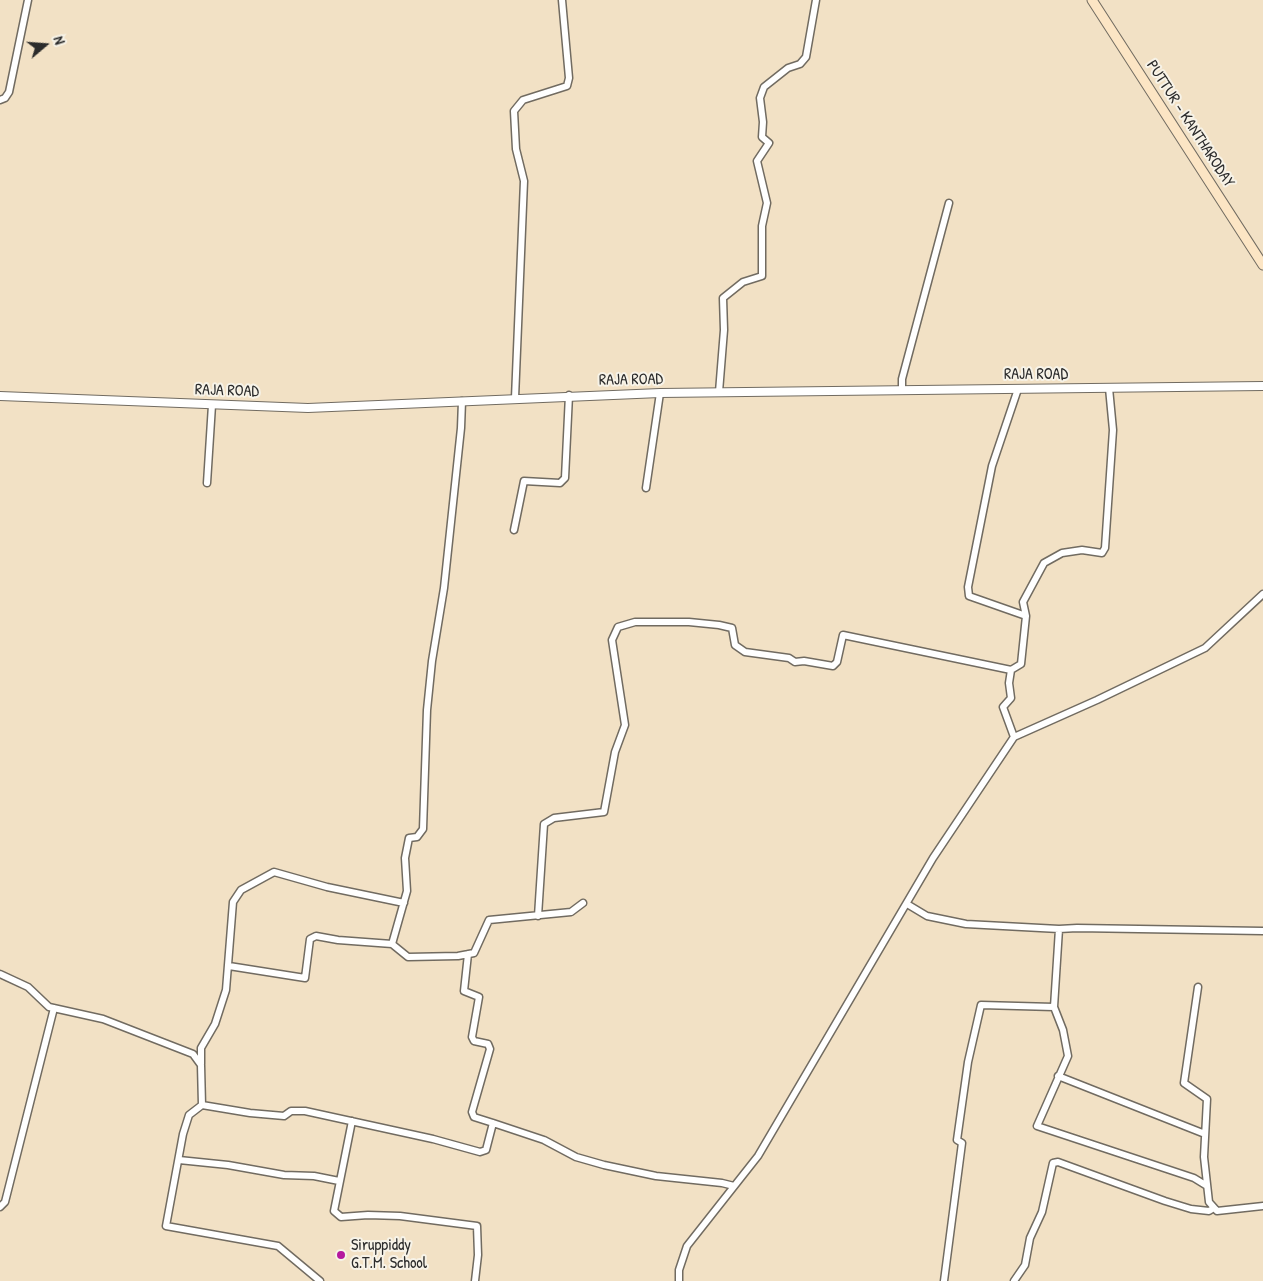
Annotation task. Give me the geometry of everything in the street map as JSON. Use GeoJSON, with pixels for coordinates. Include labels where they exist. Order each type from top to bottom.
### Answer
{"type":"FeatureCollection","features":[{"type":"Feature","properties":{"kind":"main road","name":"PUTTUR - KANTHARODAY"},"geometry":{"type":"LineString","coordinates":[[1092,0],[1263,265]]}},
{"type":"Feature","properties":{"kind":"street"},"geometry":{"type":"LineString","coordinates":[[0,100],[6,98],[9,92],[28,0]]}},
{"type":"Feature","properties":{"kind":"street"},"geometry":{"type":"LineString","coordinates":[[515,398],[524,181],[516,149],[514,111],[523,100],[567,86],[569,78],[562,0]]}},
{"type":"Feature","properties":{"kind":"street"},"geometry":{"type":"LineString","coordinates":[[719,392],[724,330],[723,298],[743,282],[762,276],[762,226],[767,202],[757,161],[769,143],[762,137],[763,122],[760,98],[764,87],[788,68],[800,64],[806,57],[816,0]]}},
{"type":"Feature","properties":{"kind":"street"},"geometry":{"type":"LineString","coordinates":[[902,389],[902,379],[949,203]]}},
{"type":"Feature","properties":{"kind":"street","name":"RAJA ROAD"},"geometry":{"type":"LineString","coordinates":[[0,396],[308,408],[569,395],[902,389],[1263,386]]}},
{"type":"Feature","properties":{"kind":"street"},"geometry":{"type":"LineString","coordinates":[[538,916],[544,824],[554,818],[604,812],[615,752],[625,725],[612,640],[618,627],[634,622],[688,622],[719,625],[732,628],[735,645],[745,652],[789,658],[795,662],[804,661],[833,666],[837,662],[843,634],[1011,670],[1021,664],[1026,616],[1023,602],[1044,563],[1062,553],[1082,550],[1102,553],[1105,548],[1113,430],[1109,388]]}},
{"type":"Feature","properties":{"kind":"street"},"geometry":{"type":"LineString","coordinates":[[1018,389],[992,466],[968,587],[969,596],[1026,616]]}},
{"type":"Feature","properties":{"kind":"street"},"geometry":{"type":"LineString","coordinates":[[646,488],[660,393]]}},
{"type":"Feature","properties":{"kind":"street"},"geometry":{"type":"LineString","coordinates":[[514,530],[524,481],[560,482],[565,478],[569,395]]}},
{"type":"Feature","properties":{"kind":"street"},"geometry":{"type":"LineString","coordinates":[[392,944],[407,891],[406,858],[409,838],[417,837],[424,828],[427,710],[432,661],[444,588],[461,428],[462,401]]}},
{"type":"Feature","properties":{"kind":"street"},"geometry":{"type":"LineString","coordinates":[[207,483],[212,405]]}},
{"type":"Feature","properties":{"kind":"street"},"geometry":{"type":"LineString","coordinates":[[679,1281],[679,1270],[687,1246],[758,1156],[933,858],[1014,737],[1097,700],[1205,648],[1263,594]]}},
{"type":"Feature","properties":{"kind":"street"},"geometry":{"type":"LineString","coordinates":[[1011,670],[1009,683],[1011,698],[1003,707],[1014,737]]}},
{"type":"Feature","properties":{"kind":"street"},"geometry":{"type":"LineString","coordinates":[[202,1105],[201,1048],[215,1024],[226,990],[233,902],[241,890],[274,872],[327,887],[404,902]]}},
{"type":"Feature","properties":{"kind":"street"},"geometry":{"type":"LineString","coordinates":[[229,966],[305,978],[310,939],[316,936],[338,940],[392,944],[408,957],[458,956],[474,953],[489,920],[572,912],[583,903]]}},
{"type":"Feature","properties":{"kind":"street"},"geometry":{"type":"LineString","coordinates":[[907,904],[927,916],[966,924],[1059,930],[1077,928],[1263,931]]}},
{"type":"Feature","properties":{"kind":"street"},"geometry":{"type":"LineString","coordinates":[[1059,930],[1054,1007],[1068,1047],[1068,1056],[1037,1126],[1070,1139],[1194,1178],[1207,1186]]}},
{"type":"Feature","properties":{"kind":"street"},"geometry":{"type":"LineString","coordinates":[[468,954],[464,991],[479,997],[472,1037],[474,1041],[488,1044],[490,1049],[472,1112],[474,1117],[544,1140],[576,1157],[604,1165],[656,1176],[734,1186]]}},
{"type":"Feature","properties":{"kind":"street"},"geometry":{"type":"LineString","coordinates":[[0,974],[28,988],[49,1007],[103,1019],[193,1054],[201,1065]]}},
{"type":"Feature","properties":{"kind":"street"},"geometry":{"type":"LineString","coordinates":[[1198,988],[1184,1083],[1207,1099],[1204,1157],[1209,1202],[1217,1211],[1263,1206]]}},
{"type":"Feature","properties":{"kind":"street"},"geometry":{"type":"LineString","coordinates":[[944,1281],[962,1144],[957,1140],[968,1062],[981,1005],[1054,1007]]}},
{"type":"Feature","properties":{"kind":"street"},"geometry":{"type":"LineString","coordinates":[[0,1207],[5,1202],[54,1008]]}},
{"type":"Feature","properties":{"kind":"street"},"geometry":{"type":"LineString","coordinates":[[1058,1076],[1205,1134]]}},
{"type":"Feature","properties":{"kind":"street"},"geometry":{"type":"LineString","coordinates":[[320,1281],[278,1246],[166,1226],[182,1134],[189,1116],[202,1105],[250,1113],[284,1116],[291,1111],[305,1111],[480,1152],[486,1150],[493,1123]]}},
{"type":"Feature","properties":{"kind":"street"},"geometry":{"type":"LineString","coordinates":[[352,1121],[334,1211],[341,1217],[368,1215],[400,1216],[477,1226],[478,1254],[475,1281]]}},
{"type":"Feature","properties":{"kind":"street"},"geometry":{"type":"LineString","coordinates":[[179,1160],[228,1165],[284,1175],[314,1176],[339,1181]]}},
{"type":"Feature","properties":{"kind":"street"},"geometry":{"type":"LineString","coordinates":[[1014,1281],[1025,1265],[1030,1238],[1042,1212],[1053,1164],[1058,1162],[1165,1202],[1191,1209],[1209,1211],[1214,1208]]}},
{"type":"Feature","properties":{"kind":"place","name":"Siruppiddy G.T.M. School"},"geometry":{"type":"Point","coordinates":[341,1255]}}]}
